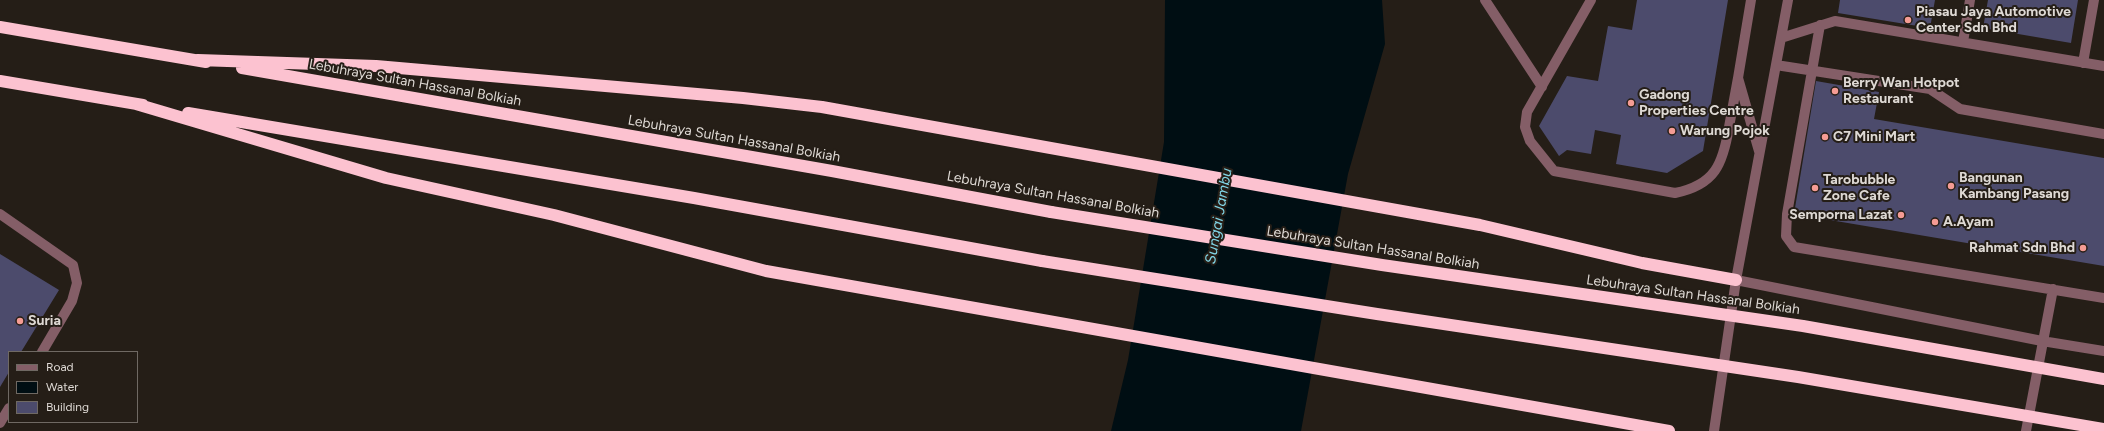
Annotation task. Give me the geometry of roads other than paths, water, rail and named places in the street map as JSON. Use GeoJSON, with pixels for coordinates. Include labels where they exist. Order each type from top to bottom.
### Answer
{"type":"FeatureCollection","features":[{"type":"Feature","properties":{"kind":"highway","name":"Lebuhraya Sultan Hassanal Bolkiah"},"geometry":{"type":"LineString","coordinates":[[0,27],[198,60],[832,171],[1051,212],[1382,265],[1803,326],[2104,379]]}},
{"type":"Feature","properties":{"kind":"highway"},"geometry":{"type":"LineString","coordinates":[[198,60],[376,66],[743,98],[822,107],[1063,152],[1480,225],[1642,263],[1736,280]]}},
{"type":"Feature","properties":{"kind":"highway"},"geometry":{"type":"LineString","coordinates":[[0,81],[701,199],[1042,261],[1377,314],[1798,377],[2104,429]]}},
{"type":"Feature","properties":{"kind":"highway"},"geometry":{"type":"LineString","coordinates":[[136,104],[386,178],[554,215],[766,271],[1030,319],[1669,431]]}},
{"type":"Feature","properties":{"kind":"street"},"geometry":{"type":"LineString","coordinates":[[1485,0],[1542,87]]}},
{"type":"Feature","properties":{"kind":"street"},"geometry":{"type":"LineString","coordinates":[[1591,0],[1527,112],[1524,127],[1530,141],[1554,171],[1675,193],[1689,190],[1704,182],[1721,162],[1725,151],[1751,0]]}},
{"type":"Feature","properties":{"kind":"street"},"geometry":{"type":"LineString","coordinates":[[1714,431],[1736,280],[1788,0]]}},
{"type":"Feature","properties":{"kind":"street"},"geometry":{"type":"LineString","coordinates":[[1963,42],[1970,0]]}},
{"type":"Feature","properties":{"kind":"street"},"geometry":{"type":"LineString","coordinates":[[2083,63],[2094,0]]}},
{"type":"Feature","properties":{"kind":"street"},"geometry":{"type":"LineString","coordinates":[[1781,38],[1835,21],[2104,66]]}},
{"type":"Feature","properties":{"kind":"street"},"geometry":{"type":"LineString","coordinates":[[1820,25],[1787,214],[1786,236],[1794,247],[2104,298]]}},
{"type":"Feature","properties":{"kind":"street"},"geometry":{"type":"LineString","coordinates":[[1776,65],[1930,89],[1960,109],[2104,134]]}},
{"type":"Feature","properties":{"kind":"street"},"geometry":{"type":"LineString","coordinates":[[1738,78],[1759,153]]}},
{"type":"Feature","properties":{"kind":"street"},"geometry":{"type":"LineString","coordinates":[[0,214],[73,265],[78,283],[72,301],[43,351]]}},
{"type":"Feature","properties":{"kind":"street"},"geometry":{"type":"LineString","coordinates":[[1736,280],[2042,341],[2104,351]]}},
{"type":"Feature","properties":{"kind":"street"},"geometry":{"type":"LineString","coordinates":[[2026,431],[2053,289]]}},
{"type":"Feature","properties":{"kind":"street"},"geometry":{"type":"LineString","coordinates":[[0,423],[8,410]]}},
{"type":"Feature","properties":{"kind":"water","name":"Sungai Jambu"},"geometry":{"type":"Polygon","coordinates":[[[1165,0],[1382,0],[1385,44],[1348,174],[1301,431],[1111,431],[1128,360],[1164,142],[1165,0]]]}},
{"type":"Feature","properties":{"kind":"place","name":"Piasau Jaya Automotive Center Sdn Bhd"},"geometry":{"type":"Point","coordinates":[1908,20]}},
{"type":"Feature","properties":{"kind":"place","name":"Berry Wan Hotpot Restaurant"},"geometry":{"type":"Point","coordinates":[1835,91]}},
{"type":"Feature","properties":{"kind":"place","name":"Gadong Properties Centre"},"geometry":{"type":"Point","coordinates":[1631,103]}},
{"type":"Feature","properties":{"kind":"place","name":"Warung Pojok"},"geometry":{"type":"Point","coordinates":[1672,131]}},
{"type":"Feature","properties":{"kind":"place","name":"C7 Mini Mart"},"geometry":{"type":"Point","coordinates":[1825,137]}},
{"type":"Feature","properties":{"kind":"place","name":"Bangunan Kambang Pasang"},"geometry":{"type":"Point","coordinates":[1951,186]}},
{"type":"Feature","properties":{"kind":"place","name":"Tarobubble Zone Cafe"},"geometry":{"type":"Point","coordinates":[1815,188]}},
{"type":"Feature","properties":{"kind":"place","name":"Semporna Lazat"},"geometry":{"type":"Point","coordinates":[1901,215]}},
{"type":"Feature","properties":{"kind":"place","name":"A.Ayam"},"geometry":{"type":"Point","coordinates":[1935,222]}},
{"type":"Feature","properties":{"kind":"place","name":"Rahmat Sdn Bhd"},"geometry":{"type":"Point","coordinates":[2083,248]}},
{"type":"Feature","properties":{"kind":"place","name":"Suria"},"geometry":{"type":"Point","coordinates":[20,321]}}]}
